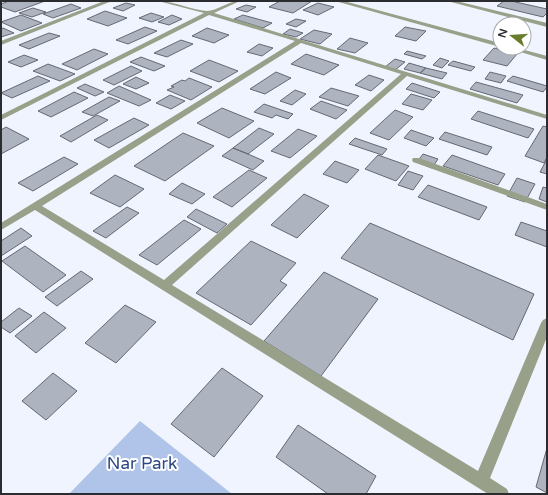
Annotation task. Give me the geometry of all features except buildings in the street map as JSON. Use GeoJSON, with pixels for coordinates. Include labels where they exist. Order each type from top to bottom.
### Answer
{"type":"FeatureCollection","features":[{"type":"Feature","properties":{"kind":"street"},"geometry":{"type":"LineString","coordinates":[[1,43],[108,1]]}},
{"type":"Feature","properties":{"kind":"street"},"geometry":{"type":"LineString","coordinates":[[161,1],[209,14],[547,117]]}},
{"type":"Feature","properties":{"kind":"street"},"geometry":{"type":"LineString","coordinates":[[1,118],[237,1]]}},
{"type":"Feature","properties":{"kind":"street"},"geometry":{"type":"LineString","coordinates":[[338,1],[492,43]]}},
{"type":"Feature","properties":{"kind":"street"},"geometry":{"type":"LineString","coordinates":[[450,1],[547,25]]}},
{"type":"Feature","properties":{"kind":"street"},"geometry":{"type":"LineString","coordinates":[[1,227],[300,42]]}},
{"type":"Feature","properties":{"kind":"street"},"geometry":{"type":"LineString","coordinates":[[532,54],[547,58]]}},
{"type":"Feature","properties":{"kind":"street"},"geometry":{"type":"LineString","coordinates":[[164,286],[406,74]]}},
{"type":"Feature","properties":{"kind":"street"},"geometry":{"type":"LineString","coordinates":[[416,160],[547,207]]}},
{"type":"Feature","properties":{"kind":"street"},"geometry":{"type":"LineString","coordinates":[[35,206],[502,494]]}},
{"type":"Feature","properties":{"kind":"street"},"geometry":{"type":"LineString","coordinates":[[481,481],[547,323]]}},
{"type":"Feature","properties":{"kind":"green space","name":"Nar Park"},"geometry":{"type":"Polygon","coordinates":[[[140,421],[232,494],[69,494],[140,421]]]}}]}
